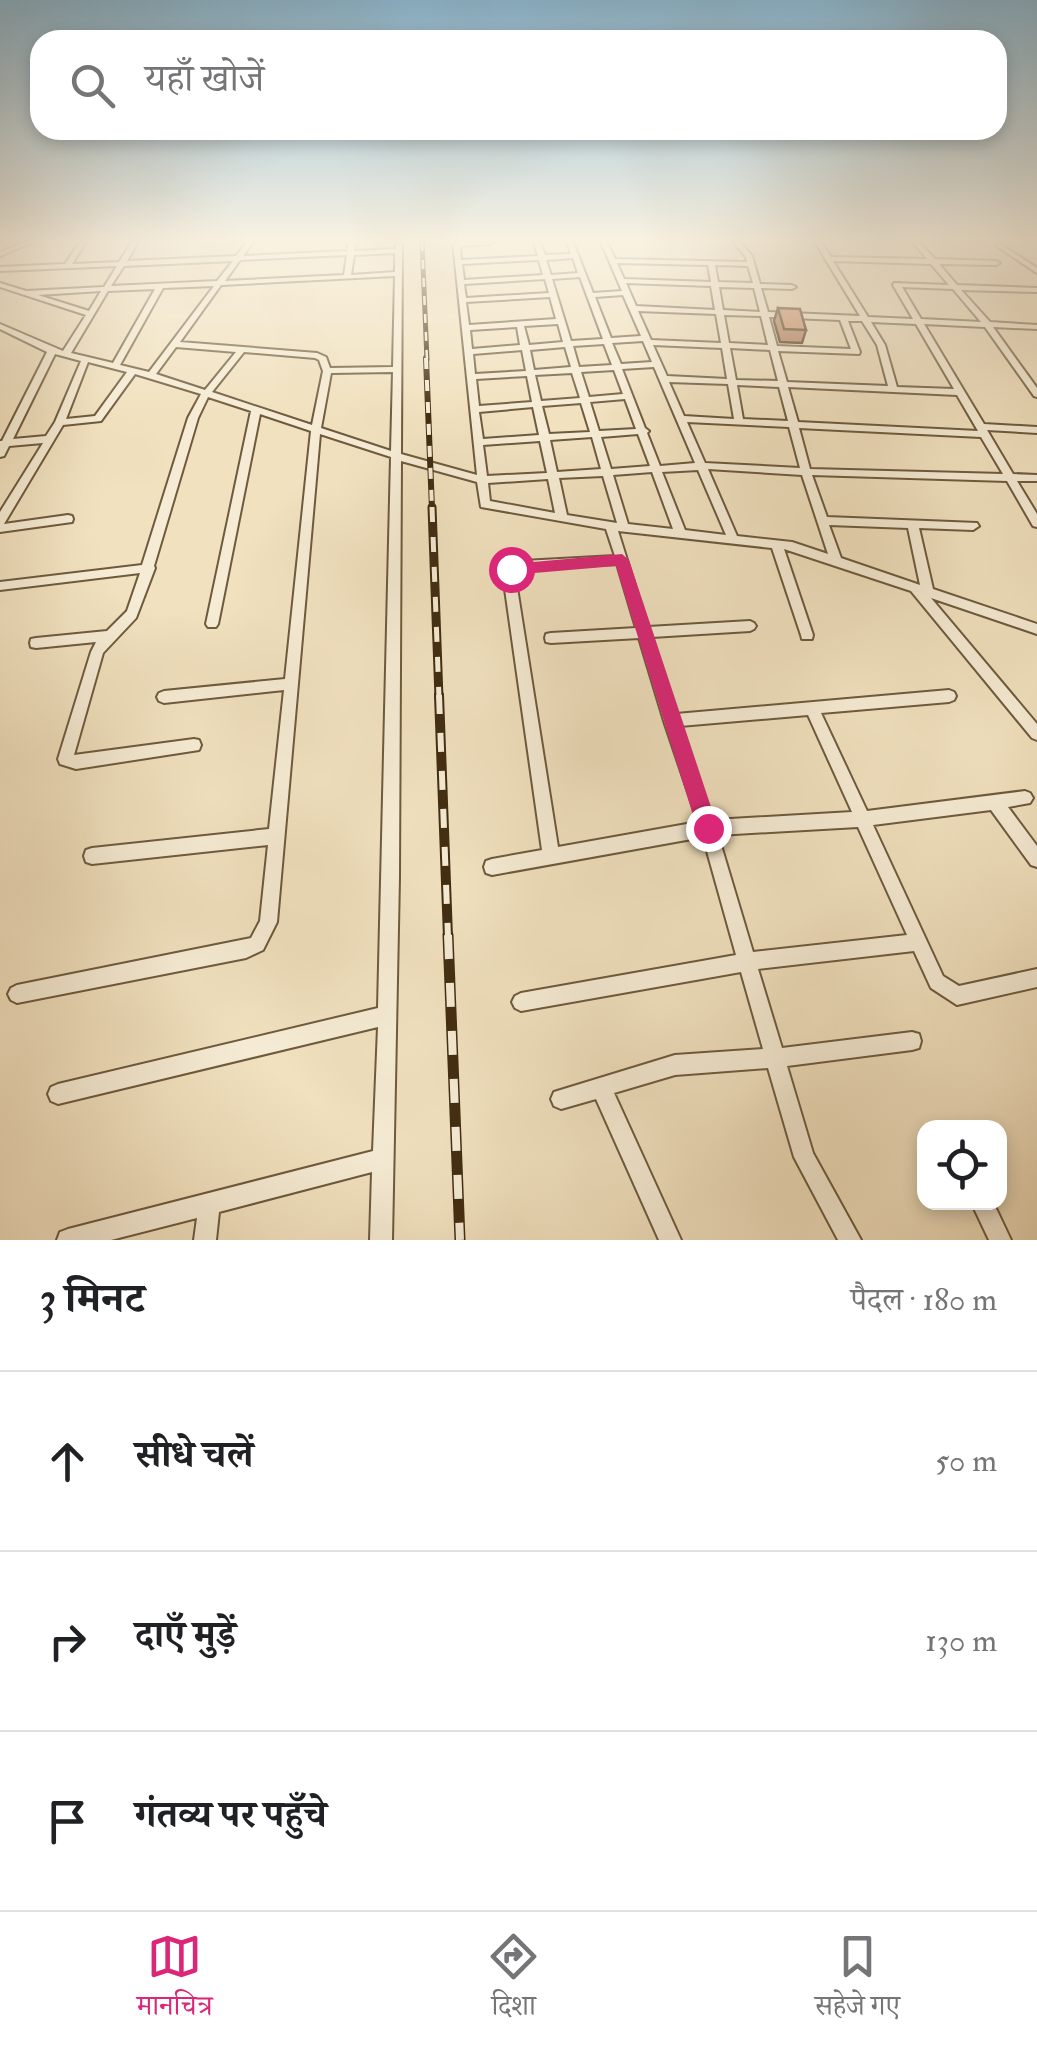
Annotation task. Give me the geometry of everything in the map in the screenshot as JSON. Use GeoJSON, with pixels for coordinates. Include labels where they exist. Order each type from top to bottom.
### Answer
{"type":"FeatureCollection","features":[{"type":"Feature","properties":{"kind":"street"},"geometry":{"type":"LineString","coordinates":[[47,300],[92,314]]}},
{"type":"Feature","properties":{"kind":"street"},"geometry":{"type":"LineString","coordinates":[[66,354],[101,300]]}},
{"type":"Feature","properties":{"kind":"street"},"geometry":{"type":"LineString","coordinates":[[116,365],[153,300]]}},
{"type":"Feature","properties":{"kind":"street"},"geometry":{"type":"LineString","coordinates":[[151,374],[208,300]]}},
{"type":"Feature","properties":{"kind":"street"},"geometry":{"type":"LineString","coordinates":[[381,1240],[398,300]]}},
{"type":"Feature","properties":{"kind":"street"},"geometry":{"type":"LineString","coordinates":[[463,300],[480,442],[482,498],[488,506],[618,527],[776,543],[835,558],[1037,629]]}},
{"type":"Feature","properties":{"kind":"street"},"geometry":{"type":"LineString","coordinates":[[554,300],[607,471],[622,560],[708,828],[811,1174],[850,1240]]}},
{"type":"Feature","properties":{"kind":"street"},"geometry":{"type":"LineString","coordinates":[[592,300],[659,468],[681,534]]}},
{"type":"Feature","properties":{"kind":"street"},"geometry":{"type":"LineString","coordinates":[[629,300],[734,540]]}},
{"type":"Feature","properties":{"kind":"street"},"geometry":{"type":"LineString","coordinates":[[719,300],[739,422]]}},
{"type":"Feature","properties":{"kind":"street"},"geometry":{"type":"LineString","coordinates":[[760,300],[806,472],[835,558]]}},
{"type":"Feature","properties":{"kind":"street"},"geometry":{"type":"LineString","coordinates":[[856,300],[882,345],[893,389]]}},
{"type":"Feature","properties":{"kind":"street"},"geometry":{"type":"LineString","coordinates":[[905,300],[1037,523]]}},
{"type":"Feature","properties":{"kind":"street"},"geometry":{"type":"LineString","coordinates":[[966,300],[1037,394]]}},
{"type":"Feature","properties":{"kind":"street"},"geometry":{"type":"LineString","coordinates":[[632,308],[1037,327]]}},
{"type":"Feature","properties":{"kind":"street"},"geometry":{"type":"LineString","coordinates":[[470,352],[607,339],[856,352],[843,318]]}},
{"type":"Feature","properties":{"kind":"street"},"geometry":{"type":"LineString","coordinates":[[466,328],[561,321]]}},
{"type":"Feature","properties":{"kind":"street"},"geometry":{"type":"LineString","coordinates":[[520,324],[562,518]]}},
{"type":"Feature","properties":{"kind":"street"},"geometry":{"type":"LineString","coordinates":[[0,326],[52,350],[151,374],[394,455],[483,480],[702,466],[1037,478]]}},
{"type":"Feature","properties":{"kind":"street"},"geometry":{"type":"LineString","coordinates":[[17,994],[225,954],[257,944],[268,922],[316,430],[328,371],[323,359],[317,356],[174,344]]}},
{"type":"Feature","properties":{"kind":"street"},"geometry":{"type":"LineString","coordinates":[[0,454],[52,350]]}},
{"type":"Feature","properties":{"kind":"street"},"geometry":{"type":"LineString","coordinates":[[194,745],[76,762],[66,759],[91,665],[106,636],[132,615],[193,418],[207,392],[242,350]]}},
{"type":"Feature","properties":{"kind":"street"},"geometry":{"type":"LineString","coordinates":[[0,525],[60,422],[86,358]]}},
{"type":"Feature","properties":{"kind":"street"},"geometry":{"type":"LineString","coordinates":[[472,378],[658,364]]}},
{"type":"Feature","properties":{"kind":"street"},"geometry":{"type":"LineString","coordinates":[[328,371],[397,369]]}},
{"type":"Feature","properties":{"kind":"street"},"geometry":{"type":"LineString","coordinates":[[60,422],[98,419],[133,370]]}},
{"type":"Feature","properties":{"kind":"street"},"geometry":{"type":"LineString","coordinates":[[664,379],[960,392]]}},
{"type":"Feature","properties":{"kind":"street"},"geometry":{"type":"LineString","coordinates":[[476,409],[630,396]]}},
{"type":"Feature","properties":{"kind":"street"},"geometry":{"type":"LineString","coordinates":[[212,624],[256,410]]}},
{"type":"Feature","properties":{"kind":"street"},"geometry":{"type":"LineString","coordinates":[[682,419],[1037,430]]}},
{"type":"Feature","properties":{"kind":"street"},"geometry":{"type":"LineString","coordinates":[[480,442],[644,430]]}},
{"type":"Feature","properties":{"kind":"street"},"geometry":{"type":"LineString","coordinates":[[3,443],[50,439]]}},
{"type":"Feature","properties":{"kind":"street"},"geometry":{"type":"LineString","coordinates":[[0,525],[68,519]]}},
{"type":"Feature","properties":{"kind":"street"},"geometry":{"type":"LineString","coordinates":[[822,521],[974,526]]}},
{"type":"Feature","properties":{"kind":"street"},"geometry":{"type":"LineString","coordinates":[[913,525],[920,588],[1037,734]]}},
{"type":"Feature","properties":{"kind":"street"},"geometry":{"type":"LineString","coordinates":[[776,543],[806,635]]}},
{"type":"Feature","properties":{"kind":"street"},"geometry":{"type":"LineString","coordinates":[[550,857],[508,575],[511,569],[523,565],[622,560]]}},
{"type":"Feature","properties":{"kind":"street"},"geometry":{"type":"LineString","coordinates":[[0,586],[148,568]]}},
{"type":"Feature","properties":{"kind":"street"},"geometry":{"type":"LineString","coordinates":[[551,638],[750,626]]}},
{"type":"Feature","properties":{"kind":"street"},"geometry":{"type":"LineString","coordinates":[[36,644],[106,636]]}},
{"type":"Feature","properties":{"kind":"street"},"geometry":{"type":"LineString","coordinates":[[164,696],[290,684]]}},
{"type":"Feature","properties":{"kind":"street"},"geometry":{"type":"LineString","coordinates":[[671,721],[949,696]]}},
{"type":"Feature","properties":{"kind":"street"},"geometry":{"type":"LineString","coordinates":[[812,708],[937,982],[957,996],[1037,978]]}},
{"type":"Feature","properties":{"kind":"street"},"geometry":{"type":"LineString","coordinates":[[492,867],[708,828],[860,819],[1024,798]]}},
{"type":"Feature","properties":{"kind":"street"},"geometry":{"type":"LineString","coordinates":[[996,804],[1037,859]]}},
{"type":"Feature","properties":{"kind":"street"},"geometry":{"type":"LineString","coordinates":[[92,856],[275,836]]}},
{"type":"Feature","properties":{"kind":"street"},"geometry":{"type":"LineString","coordinates":[[521,1002],[746,962],[918,942]]}},
{"type":"Feature","properties":{"kind":"street"},"geometry":{"type":"LineString","coordinates":[[58,1094],[388,1015]]}},
{"type":"Feature","properties":{"kind":"street"},"geometry":{"type":"LineString","coordinates":[[561,1100],[676,1065],[775,1058],[912,1041]]}},
{"type":"Feature","properties":{"kind":"street"},"geometry":{"type":"LineString","coordinates":[[601,1088],[670,1240]]}},
{"type":"Feature","properties":{"kind":"street"},"geometry":{"type":"LineString","coordinates":[[68,1240],[384,1159]]}},
{"type":"Feature","properties":{"kind":"street"},"geometry":{"type":"LineString","coordinates":[[205,1240],[209,1204]]}},
{"type":"Feature","properties":{"kind":"street"},"geometry":{"type":"LineString","coordinates":[[986,1210],[1000,1240]]}},
{"type":"Feature","properties":{"kind":"building"},"geometry":{"type":"Polygon","coordinates":[[[778,308],[800,309],[806,330],[784,329],[778,308]]]}},
{"type":"Feature","properties":{"kind":"railway"},"geometry":{"type":"LineString","coordinates":[[424,300],[427,360]]}},
{"type":"Feature","properties":{"kind":"railway"},"geometry":{"type":"LineString","coordinates":[[426,358],[432,509]]}},
{"type":"Feature","properties":{"kind":"railway"},"geometry":{"type":"LineString","coordinates":[[432,507],[439,698]]}},
{"type":"Feature","properties":{"kind":"railway"},"geometry":{"type":"LineString","coordinates":[[439,695],[448,937]]}},
{"type":"Feature","properties":{"kind":"railway"},"geometry":{"type":"LineString","coordinates":[[448,935],[460,1240]]}},
{"type":"Feature","properties":{"kind":"route"},"geometry":{"type":"LineString","coordinates":[[511,569],[523,565],[622,560],[708,828]]}}]}
